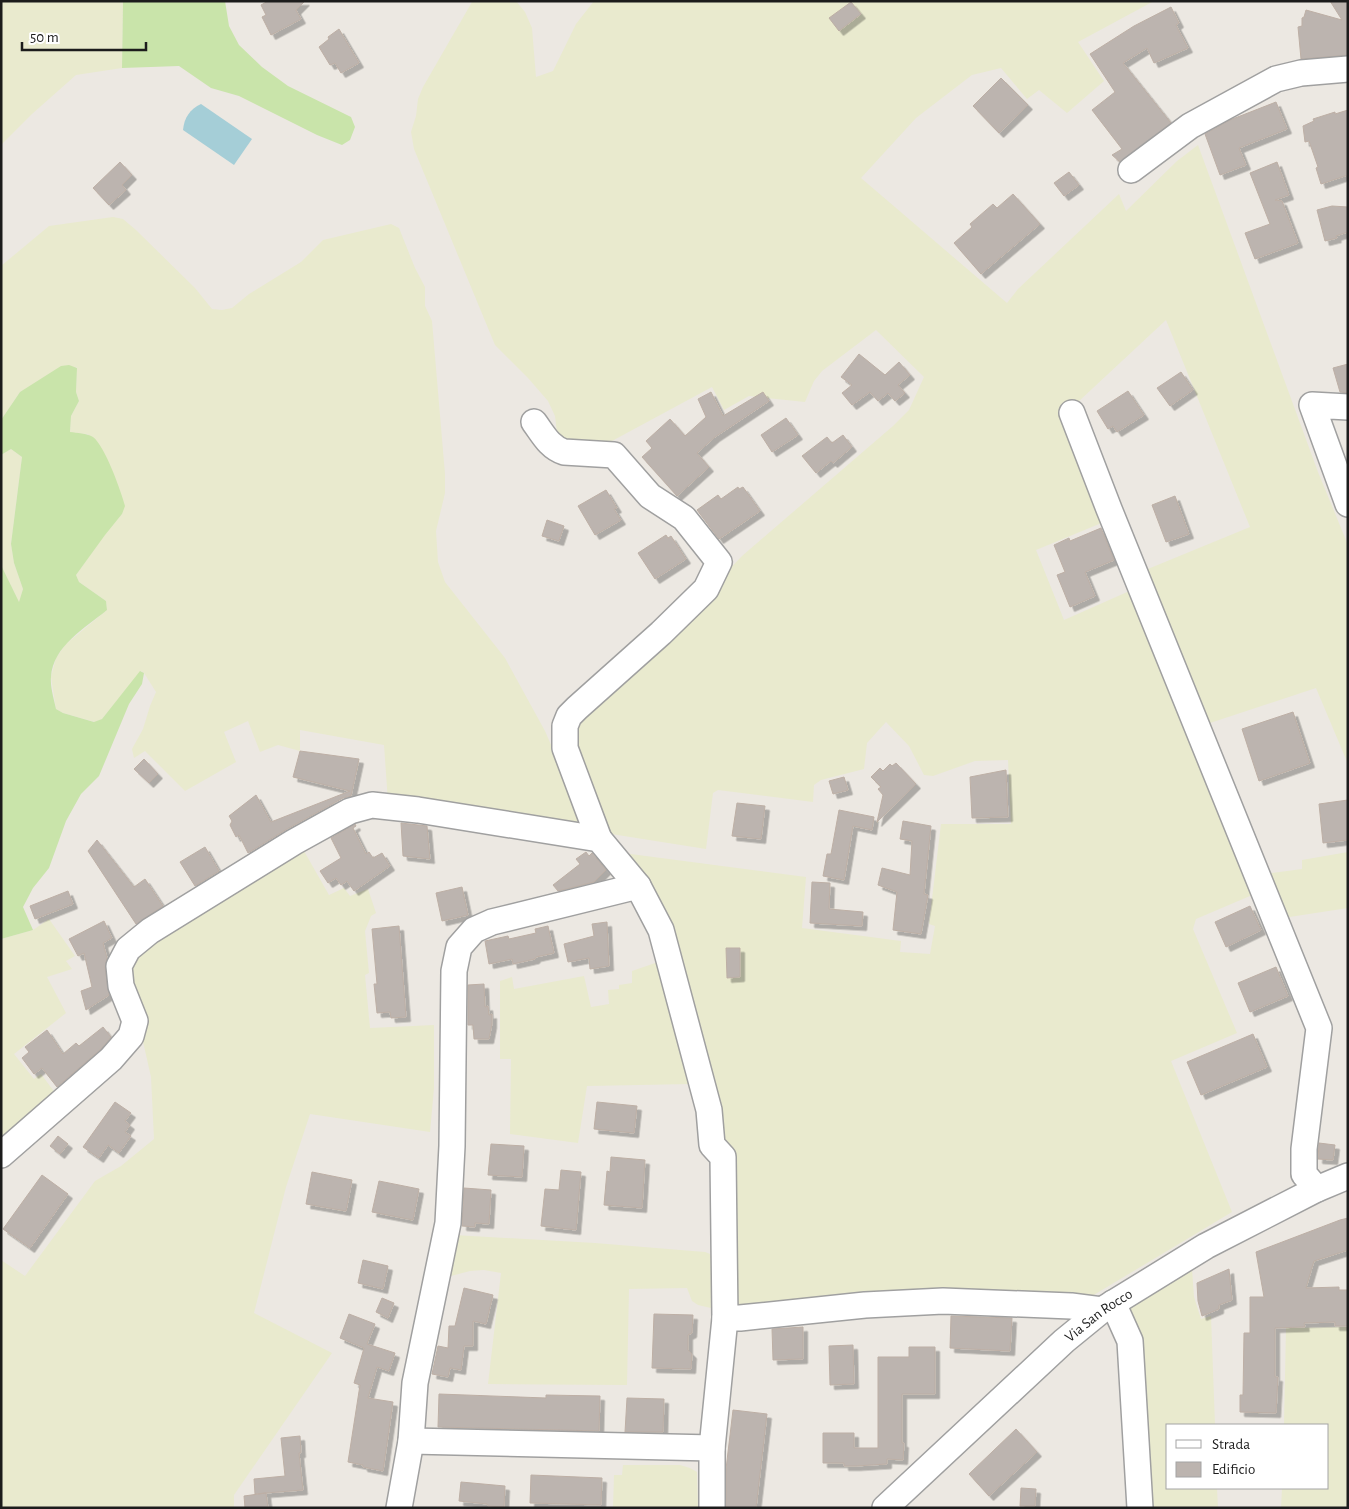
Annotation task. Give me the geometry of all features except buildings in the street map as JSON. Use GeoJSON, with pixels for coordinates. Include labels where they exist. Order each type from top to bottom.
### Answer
{"type":"FeatureCollection","features":[{"type":"Feature","properties":{"kind":"street"},"geometry":{"type":"LineString","coordinates":[[1131,170],[1190,126],[1276,79],[1301,73],[1348,69]]}},
{"type":"Feature","properties":{"kind":"street"},"geometry":{"type":"LineString","coordinates":[[1348,407],[1312,405],[1348,504]]}},
{"type":"Feature","properties":{"kind":"street"},"geometry":{"type":"LineString","coordinates":[[1072,413],[1112,518],[1319,1028],[1304,1148],[1304,1174],[1317,1189]]}},
{"type":"Feature","properties":{"kind":"street"},"geometry":{"type":"LineString","coordinates":[[534,422],[556,450],[614,455],[650,496],[684,518],[719,562],[706,589],[661,633],[577,708],[569,716],[565,726],[565,748],[599,839],[638,886],[661,930],[709,1110],[712,1145],[723,1157],[725,1318],[712,1448],[712,1508]]}},
{"type":"Feature","properties":{"kind":"street"},"geometry":{"type":"LineString","coordinates":[[1,1155],[111,1059],[131,1036],[135,1021],[121,986],[119,966],[128,949],[150,931],[294,842],[350,811],[372,805],[418,810],[599,839]]}},
{"type":"Feature","properties":{"kind":"street"},"geometry":{"type":"LineString","coordinates":[[399,1508],[411,1441],[415,1383],[448,1224],[452,1146],[454,971],[459,947],[474,930],[492,922],[638,886]]}},
{"type":"Feature","properties":{"kind":"street","name":"Via San Rocco"},"geometry":{"type":"LineString","coordinates":[[885,1508],[1064,1341],[1108,1307],[1206,1246],[1317,1189],[1348,1176]]}},
{"type":"Feature","properties":{"kind":"street"},"geometry":{"type":"LineString","coordinates":[[725,1318],[864,1305],[943,1301],[1108,1307],[1130,1341],[1140,1508]]}},
{"type":"Feature","properties":{"kind":"street"},"geometry":{"type":"LineString","coordinates":[[411,1441],[712,1448]]}},
{"type":"Feature","properties":{"kind":"green space"},"geometry":{"type":"Polygon","coordinates":[[[1,1],[123,1],[122,68],[76,75],[32,114],[1,145],[1,1]]]}},
{"type":"Feature","properties":{"kind":"green space"},"geometry":{"type":"Polygon","coordinates":[[[123,1],[225,1],[229,26],[239,45],[262,67],[288,86],[351,117],[355,127],[350,140],[342,145],[317,135],[239,96],[211,88],[179,66],[122,68],[123,1]]]}},
{"type":"Feature","properties":{"kind":"green space"},"geometry":{"type":"Polygon","coordinates":[[[516,1],[525,12],[532,28],[536,77],[553,71],[576,24],[594,1],[1154,1],[1078,42],[1104,81],[1067,113],[1039,90],[1027,99],[1001,68],[972,75],[916,118],[861,178],[1007,303],[1018,289],[1119,194],[1126,211],[1177,161],[1198,145],[1318,472],[1348,545],[1348,764],[1316,688],[1204,725],[1143,571],[1250,527],[1166,320],[1063,416],[1104,522],[1036,550],[1064,620],[1134,589],[1257,893],[1196,919],[1193,929],[1237,1033],[1171,1061],[1232,1212],[1092,1296],[880,1296],[741,1306],[735,1302],[729,1153],[669,930],[623,853],[806,877],[802,928],[901,941],[900,952],[930,954],[935,926],[929,924],[941,824],[1011,824],[1008,760],[975,761],[933,776],[924,775],[909,746],[886,722],[867,743],[864,769],[821,780],[814,785],[813,802],[718,790],[713,793],[706,849],[605,833],[572,750],[577,720],[667,635],[742,556],[893,426],[909,410],[924,377],[876,330],[822,371],[814,381],[805,402],[749,396],[724,410],[712,387],[612,441],[594,448],[570,444],[557,433],[555,416],[548,401],[495,345],[414,149],[411,132],[416,116],[418,99],[423,87],[472,2],[516,1]]]}},
{"type":"Feature","properties":{"kind":"green space"},"geometry":{"type":"Polygon","coordinates":[[[113,217],[123,219],[136,230],[195,288],[212,309],[222,310],[232,308],[249,294],[301,262],[323,240],[391,224],[399,228],[425,287],[425,306],[432,321],[445,474],[445,493],[436,531],[438,562],[445,582],[505,658],[545,731],[585,823],[583,827],[388,802],[384,745],[300,730],[300,751],[278,745],[260,752],[248,721],[224,732],[236,762],[185,791],[145,751],[134,758],[132,749],[143,729],[156,692],[141,671],[102,719],[95,722],[63,713],[56,709],[51,677],[56,658],[66,644],[107,610],[106,601],[79,582],[76,575],[105,534],[122,514],[88,434],[70,433],[71,416],[79,401],[76,392],[77,367],[20,392],[1,420],[1,266],[49,226],[113,217]]]}},
{"type":"Feature","properties":{"kind":"green space"},"geometry":{"type":"Polygon","coordinates":[[[69,365],[77,368],[76,392],[79,401],[71,416],[70,432],[88,435],[98,442],[112,469],[125,506],[122,514],[76,575],[79,582],[106,601],[107,610],[80,631],[58,656],[53,666],[51,677],[56,709],[63,713],[94,722],[102,719],[140,671],[144,673],[142,684],[129,704],[99,776],[81,794],[66,821],[49,868],[33,888],[23,907],[33,930],[1,939],[1,565],[19,602],[23,589],[14,563],[11,544],[22,457],[11,449],[1,455],[1,420],[20,392],[61,366],[69,365]]]}},
{"type":"Feature","properties":{"kind":"green space"},"geometry":{"type":"Polygon","coordinates":[[[11,449],[22,457],[11,544],[14,563],[23,589],[19,603],[1,565],[1,455],[11,449]]]}},
{"type":"Feature","properties":{"kind":"green space"},"geometry":{"type":"Polygon","coordinates":[[[304,851],[329,895],[344,888],[350,896],[368,889],[376,913],[371,916],[365,931],[369,973],[365,975],[370,1028],[434,1025],[434,1088],[430,1132],[310,1114],[286,1187],[254,1313],[332,1353],[234,1495],[234,1508],[1,1508],[1,1260],[25,1276],[95,1181],[121,1166],[154,1139],[151,1077],[135,1006],[122,980],[145,938],[304,851]]]}},
{"type":"Feature","properties":{"kind":"green space"},"geometry":{"type":"Polygon","coordinates":[[[1348,852],[1348,908],[1283,918],[1264,874],[1302,869],[1302,860],[1348,852]]]}},
{"type":"Feature","properties":{"kind":"green space"},"geometry":{"type":"Polygon","coordinates":[[[49,919],[75,956],[66,961],[72,969],[47,977],[66,1013],[14,1054],[34,1079],[41,1074],[56,1094],[1,1146],[1,939],[33,930],[49,919]]]}},
{"type":"Feature","properties":{"kind":"green space"},"geometry":{"type":"Polygon","coordinates":[[[661,961],[691,1084],[587,1086],[578,1143],[510,1134],[511,1059],[500,1059],[500,981],[512,977],[514,989],[584,976],[591,1007],[609,1004],[608,990],[619,989],[619,985],[632,983],[632,971],[661,961]]]}},
{"type":"Feature","properties":{"kind":"green space"},"geometry":{"type":"Polygon","coordinates":[[[454,1235],[595,1243],[705,1252],[710,1254],[715,1269],[715,1309],[698,1305],[692,1301],[687,1288],[629,1289],[627,1385],[488,1384],[501,1273],[484,1270],[470,1271],[451,1276],[454,1235]]]}},
{"type":"Feature","properties":{"kind":"green space"},"geometry":{"type":"Polygon","coordinates":[[[1192,1269],[1194,1297],[1201,1319],[1211,1316],[1215,1424],[1166,1424],[1166,1489],[1217,1489],[1218,1508],[1148,1508],[1129,1308],[1134,1302],[1192,1269]]]}},
{"type":"Feature","properties":{"kind":"green space"},"geometry":{"type":"Polygon","coordinates":[[[1348,1327],[1348,1508],[1281,1508],[1282,1489],[1329,1489],[1329,1424],[1284,1424],[1286,1328],[1348,1327]]]}},
{"type":"Feature","properties":{"kind":"green space"},"geometry":{"type":"Polygon","coordinates":[[[623,1465],[680,1465],[697,1472],[698,1508],[613,1508],[614,1475],[622,1475],[623,1465]]]}},
{"type":"Feature","properties":{"kind":"water"},"geometry":{"type":"Polygon","coordinates":[[[201,104],[252,139],[234,165],[183,130],[188,114],[201,104]]]}}]}
